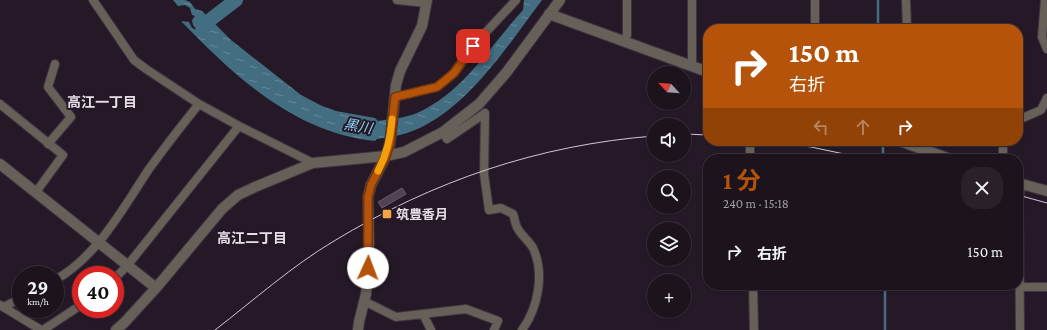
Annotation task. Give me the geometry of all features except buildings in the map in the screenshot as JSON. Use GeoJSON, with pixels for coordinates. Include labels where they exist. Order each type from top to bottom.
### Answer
{"type":"FeatureCollection","features":[{"type":"Feature","properties":{"kind":"street"},"geometry":{"type":"LineString","coordinates":[[93,0],[134,60],[199,104],[313,163]]}},
{"type":"Feature","properties":{"kind":"street"},"geometry":{"type":"LineString","coordinates":[[358,330],[358,322],[364,301],[369,256],[368,197],[371,185],[386,156],[390,143],[394,102],[400,72],[422,26],[427,1],[397,0]]}},
{"type":"Feature","properties":{"kind":"street"},"geometry":{"type":"LineString","coordinates":[[394,102],[437,87],[454,73],[473,46],[516,0]]}},
{"type":"Feature","properties":{"kind":"street"},"geometry":{"type":"LineString","coordinates":[[116,330],[156,288],[222,209],[238,195],[255,186],[313,163],[386,156],[404,152],[443,132],[479,104],[506,74],[560,0]]}},
{"type":"Feature","properties":{"kind":"street"},"geometry":{"type":"LineString","coordinates":[[624,41],[627,35],[627,0]]}},
{"type":"Feature","properties":{"kind":"street"},"geometry":{"type":"LineString","coordinates":[[692,0],[692,66]]}},
{"type":"Feature","properties":{"kind":"street"},"geometry":{"type":"LineString","coordinates":[[815,0],[815,24]]}},
{"type":"Feature","properties":{"kind":"street"},"geometry":{"type":"LineString","coordinates":[[906,0],[907,24]]}},
{"type":"Feature","properties":{"kind":"street"},"geometry":{"type":"LineString","coordinates":[[1045,0],[1042,37],[1047,49]]}},
{"type":"Feature","properties":{"kind":"street"},"geometry":{"type":"LineString","coordinates":[[549,14],[703,70]]}},
{"type":"Feature","properties":{"kind":"street"},"geometry":{"type":"LineString","coordinates":[[48,144],[71,117],[48,87],[55,64]]}},
{"type":"Feature","properties":{"kind":"street"},"geometry":{"type":"LineString","coordinates":[[1023,118],[1041,110],[1047,98]]}},
{"type":"Feature","properties":{"kind":"street"},"geometry":{"type":"LineString","coordinates":[[64,275],[69,272],[98,242],[169,141],[199,104]]}},
{"type":"Feature","properties":{"kind":"street"},"geometry":{"type":"LineString","coordinates":[[0,105],[63,155],[36,192]]}},
{"type":"Feature","properties":{"kind":"street"},"geometry":{"type":"LineString","coordinates":[[443,132],[447,139],[485,113],[484,174],[489,210],[501,208],[513,214],[517,228],[533,248],[538,263],[539,286],[535,304],[522,330]]}},
{"type":"Feature","properties":{"kind":"street"},"geometry":{"type":"LineString","coordinates":[[126,266],[239,126]]}},
{"type":"Feature","properties":{"kind":"street"},"geometry":{"type":"LineString","coordinates":[[915,146],[936,154]]}},
{"type":"Feature","properties":{"kind":"street"},"geometry":{"type":"LineString","coordinates":[[1,166],[36,192],[126,266],[156,288]]}},
{"type":"Feature","properties":{"kind":"street"},"geometry":{"type":"LineString","coordinates":[[1023,185],[1047,192]]}},
{"type":"Feature","properties":{"kind":"street"},"geometry":{"type":"LineString","coordinates":[[1023,287],[1047,287]]}},
{"type":"Feature","properties":{"kind":"street"},"geometry":{"type":"LineString","coordinates":[[753,290],[754,330]]}},
{"type":"Feature","properties":{"kind":"street"},"geometry":{"type":"LineString","coordinates":[[1020,290],[1020,330]]}},
{"type":"Feature","properties":{"kind":"street"},"geometry":{"type":"LineString","coordinates":[[364,301],[396,317],[466,309],[498,321],[494,330]]}},
{"type":"Feature","properties":{"kind":"street"},"geometry":{"type":"LineString","coordinates":[[2,306],[12,302]]}},
{"type":"Feature","properties":{"kind":"street"},"geometry":{"type":"LineString","coordinates":[[2,306],[42,330],[72,311]]}},
{"type":"Feature","properties":{"kind":"street"},"geometry":{"type":"LineString","coordinates":[[423,314],[431,330]]}},
{"type":"Feature","properties":{"kind":"water","name":"黒川"},"geometry":{"type":"Polygon","coordinates":[[[173,0],[185,0],[190,2],[195,9],[202,11],[231,40],[301,95],[322,106],[336,111],[375,118],[378,121],[412,115],[434,104],[449,93],[475,67],[523,10],[524,0],[542,0],[483,77],[466,95],[428,124],[407,133],[377,139],[375,141],[346,136],[318,127],[292,114],[268,99],[222,62],[201,42],[181,21],[189,22],[192,28],[197,30],[193,25],[192,20],[195,16],[192,15],[190,8],[185,5],[178,6],[173,0]]]}},
{"type":"Feature","properties":{"kind":"waterway"},"geometry":{"type":"LineString","coordinates":[[202,26],[236,0]]}},
{"type":"Feature","properties":{"kind":"waterway"},"geometry":{"type":"LineString","coordinates":[[878,0],[878,24]]}},
{"type":"Feature","properties":{"kind":"waterway"},"geometry":{"type":"LineString","coordinates":[[883,146],[883,154]]}},
{"type":"Feature","properties":{"kind":"waterway"},"geometry":{"type":"LineString","coordinates":[[885,290],[885,330]]}},
{"type":"Feature","properties":{"kind":"tram line"},"geometry":{"type":"LineString","coordinates":[[691,134],[703,135]]}},
{"type":"Feature","properties":{"kind":"tram line"},"geometry":{"type":"LineString","coordinates":[[215,330],[288,272],[318,251],[371,220],[409,201],[488,169],[528,157],[569,148],[647,137]]}},
{"type":"Feature","properties":{"kind":"tram line"},"geometry":{"type":"LineString","coordinates":[[802,146],[844,154]]}},
{"type":"Feature","properties":{"kind":"tram line"},"geometry":{"type":"LineString","coordinates":[[1023,196],[1047,203]]}},
{"type":"Feature","properties":{"kind":"slow traffic"},"geometry":{"type":"LineString","coordinates":[[378,171],[386,156],[390,143],[392,119]]}},
{"type":"Feature","properties":{"kind":"place","name":"筑豊香月"},"geometry":{"type":"Point","coordinates":[387,214]}},
{"type":"Feature","properties":{"kind":"district","name":"高江一丁目"},"geometry":{"type":"Point","coordinates":[102,102]}},
{"type":"Feature","properties":{"kind":"district","name":"高江二丁目"},"geometry":{"type":"Point","coordinates":[252,238]}},
{"type":"Feature","properties":{"kind":"route"},"geometry":{"type":"LineString","coordinates":[[368,268],[368,197],[371,185],[386,156],[390,143],[395,97],[437,87],[454,73],[473,46]]}}]}
